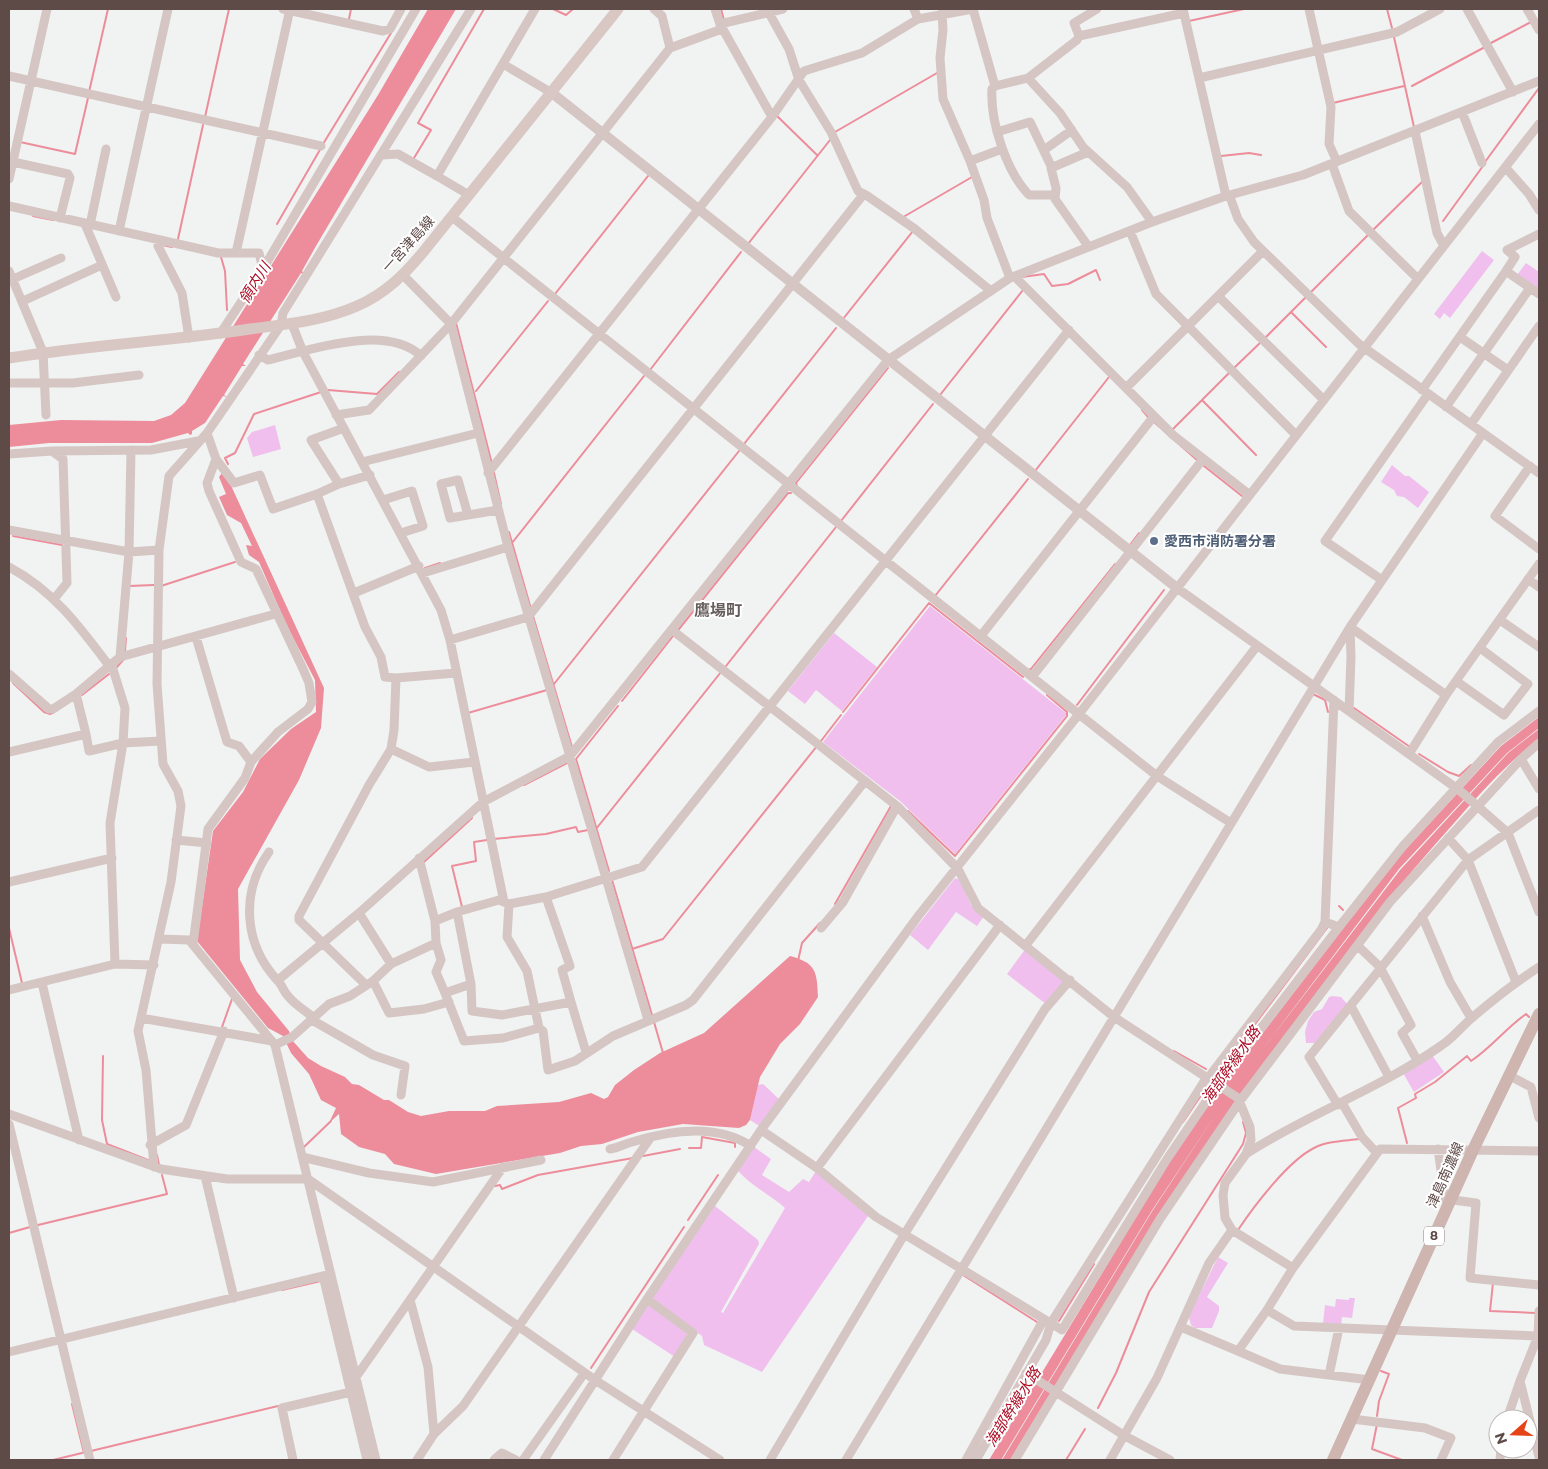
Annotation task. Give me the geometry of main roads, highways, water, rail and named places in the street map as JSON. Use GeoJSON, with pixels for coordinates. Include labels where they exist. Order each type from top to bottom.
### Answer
{"type":"FeatureCollection","features":[{"type":"Feature","properties":{"kind":"main road","name":"一宮津島線"},"geometry":{"type":"LineString","coordinates":[[9,358],[44,352],[189,338],[282,325],[330,316],[358,305],[382,292],[403,275],[452,217],[618,9]]}},
{"type":"Feature","properties":{"kind":"main road","name":"津島南濃線"},"geometry":{"type":"LineString","coordinates":[[1333,1460],[1473,1150],[1539,1014]]}},
{"type":"Feature","properties":{"kind":"waterway"},"geometry":{"type":"LineString","coordinates":[[89,92],[108,9]]}},
{"type":"Feature","properties":{"kind":"waterway"},"geometry":{"type":"LineString","coordinates":[[205,117],[229,9]]}},
{"type":"Feature","properties":{"kind":"waterway"},"geometry":{"type":"LineString","coordinates":[[349,19],[351,9]]}},
{"type":"Feature","properties":{"kind":"waterway"},"geometry":{"type":"LineString","coordinates":[[414,158],[431,130],[418,123],[484,9]]}},
{"type":"Feature","properties":{"kind":"waterway"},"geometry":{"type":"LineString","coordinates":[[553,9],[566,15],[573,9]]}},
{"type":"Feature","properties":{"kind":"waterway"},"geometry":{"type":"LineString","coordinates":[[721,9],[724,20]]}},
{"type":"Feature","properties":{"kind":"waterway"},"geometry":{"type":"LineString","coordinates":[[1189,21],[1244,9]]}},
{"type":"Feature","properties":{"kind":"waterway"},"geometry":{"type":"LineString","coordinates":[[1387,9],[1392,28]]}},
{"type":"Feature","properties":{"kind":"waterway"},"geometry":{"type":"LineString","coordinates":[[1489,44],[1531,22]]}},
{"type":"Feature","properties":{"kind":"waterway"},"geometry":{"type":"LineString","coordinates":[[323,144],[391,33]]}},
{"type":"Feature","properties":{"kind":"waterway"},"geometry":{"type":"LineString","coordinates":[[1394,37],[1414,127]]}},
{"type":"Feature","properties":{"kind":"waterway"},"geometry":{"type":"LineString","coordinates":[[1412,86],[1485,47]]}},
{"type":"Feature","properties":{"kind":"waterway"},"geometry":{"type":"LineString","coordinates":[[835,132],[937,73]]}},
{"type":"Feature","properties":{"kind":"waterway"},"geometry":{"type":"LineString","coordinates":[[1333,103],[1404,86]]}},
{"type":"Feature","properties":{"kind":"waterway"},"geometry":{"type":"LineString","coordinates":[[1485,162],[1539,88]]}},
{"type":"Feature","properties":{"kind":"waterway"},"geometry":{"type":"LineString","coordinates":[[20,142],[75,154],[88,98]]}},
{"type":"Feature","properties":{"kind":"waterway"},"geometry":{"type":"LineString","coordinates":[[776,115],[817,155]]}},
{"type":"Feature","properties":{"kind":"waterway"},"geometry":{"type":"LineString","coordinates":[[178,239],[203,125]]}},
{"type":"Feature","properties":{"kind":"waterway"},"geometry":{"type":"LineString","coordinates":[[748,244],[830,140]]}},
{"type":"Feature","properties":{"kind":"waterway"},"geometry":{"type":"LineString","coordinates":[[277,224],[321,148]]}},
{"type":"Feature","properties":{"kind":"waterway"},"geometry":{"type":"LineString","coordinates":[[1221,156],[1249,153],[1261,155]]}},
{"type":"Feature","properties":{"kind":"waterway"},"geometry":{"type":"LineString","coordinates":[[1443,221],[1483,166]]}},
{"type":"Feature","properties":{"kind":"waterway"},"geometry":{"type":"LineString","coordinates":[[555,294],[648,176]]}},
{"type":"Feature","properties":{"kind":"waterway"},"geometry":{"type":"LineString","coordinates":[[905,216],[972,177]]}},
{"type":"Feature","properties":{"kind":"waterway"},"geometry":{"type":"LineString","coordinates":[[1373,230],[1423,181]]}},
{"type":"Feature","properties":{"kind":"waterway"},"geometry":{"type":"LineString","coordinates":[[33,216],[53,220]]}},
{"type":"Feature","properties":{"kind":"waterway"},"geometry":{"type":"LineString","coordinates":[[843,319],[913,231]]}},
{"type":"Feature","properties":{"kind":"waterway"},"geometry":{"type":"LineString","coordinates":[[1311,292],[1368,235]]}},
{"type":"Feature","properties":{"kind":"waterway"},"geometry":{"type":"LineString","coordinates":[[162,245],[172,247]]}},
{"type":"Feature","properties":{"kind":"waterway"},"geometry":{"type":"LineString","coordinates":[[650,370],[741,252]]}},
{"type":"Feature","properties":{"kind":"waterway"},"geometry":{"type":"LineString","coordinates":[[221,257],[225,271],[227,310]]}},
{"type":"Feature","properties":{"kind":"waterway"},"geometry":{"type":"LineString","coordinates":[[1022,277],[1044,274],[1052,286],[1068,284],[1096,270],[1100,280]]}},
{"type":"Feature","properties":{"kind":"waterway"},"geometry":{"type":"LineString","coordinates":[[940,395],[1023,290]]}},
{"type":"Feature","properties":{"kind":"waterway"},"geometry":{"type":"LineString","coordinates":[[1265,338],[1305,298]]}},
{"type":"Feature","properties":{"kind":"waterway"},"geometry":{"type":"LineString","coordinates":[[476,391],[548,301]]}},
{"type":"Feature","properties":{"kind":"waterway"},"geometry":{"type":"LineString","coordinates":[[1291,312],[1326,347]]}},
{"type":"Feature","properties":{"kind":"waterway"},"geometry":{"type":"LineString","coordinates":[[456,323],[492,464]]}},
{"type":"Feature","properties":{"kind":"waterway"},"geometry":{"type":"LineString","coordinates":[[744,444],[836,328]]}},
{"type":"Feature","properties":{"kind":"waterway"},"geometry":{"type":"LineString","coordinates":[[1234,368],[1261,342]]}},
{"type":"Feature","properties":{"kind":"waterway"},"geometry":{"type":"LineString","coordinates":[[797,486],[796,483],[888,368]]}},
{"type":"Feature","properties":{"kind":"waterway"},"geometry":{"type":"LineString","coordinates":[[328,390],[377,394],[399,372]]}},
{"type":"Feature","properties":{"kind":"waterway"},"geometry":{"type":"LineString","coordinates":[[1173,429],[1230,372]]}},
{"type":"Feature","properties":{"kind":"waterway"},"geometry":{"type":"LineString","coordinates":[[512,543],[644,376]]}},
{"type":"Feature","properties":{"kind":"waterway"},"geometry":{"type":"LineString","coordinates":[[1035,471],[1109,377]]}},
{"type":"Feature","properties":{"kind":"waterway"},"geometry":{"type":"LineString","coordinates":[[228,464],[225,458],[235,453],[254,414],[321,392]]}},
{"type":"Feature","properties":{"kind":"waterway"},"geometry":{"type":"LineString","coordinates":[[1202,400],[1256,455]]}},
{"type":"Feature","properties":{"kind":"waterway"},"geometry":{"type":"LineString","coordinates":[[841,521],[933,404]]}},
{"type":"Feature","properties":{"kind":"waterway"},"geometry":{"type":"LineString","coordinates":[[1142,410],[1149,418]]}},
{"type":"Feature","properties":{"kind":"waterway"},"geometry":{"type":"LineString","coordinates":[[1154,422],[1197,460]]}},
{"type":"Feature","properties":{"kind":"waterway"},"geometry":{"type":"LineString","coordinates":[[554,684],[739,451]]}},
{"type":"Feature","properties":{"kind":"waterway"},"geometry":{"type":"LineString","coordinates":[[1204,466],[1242,496]]}},
{"type":"Feature","properties":{"kind":"waterway"},"geometry":{"type":"LineString","coordinates":[[494,473],[501,504]]}},
{"type":"Feature","properties":{"kind":"waterway"},"geometry":{"type":"LineString","coordinates":[[935,596],[1028,479]]}},
{"type":"Feature","properties":{"kind":"waterway"},"geometry":{"type":"LineString","coordinates":[[679,629],[788,493],[791,493]]}},
{"type":"Feature","properties":{"kind":"waterway"},"geometry":{"type":"LineString","coordinates":[[726,666],[836,527]]}},
{"type":"Feature","properties":{"kind":"waterway"},"geometry":{"type":"LineString","coordinates":[[509,532],[531,609]]}},
{"type":"Feature","properties":{"kind":"waterway"},"geometry":{"type":"LineString","coordinates":[[1130,545],[1139,533]]}},
{"type":"Feature","properties":{"kind":"waterway"},"geometry":{"type":"LineString","coordinates":[[13,536],[62,545]]}},
{"type":"Feature","properties":{"kind":"waterway"},"geometry":{"type":"LineString","coordinates":[[161,586],[235,562]]}},
{"type":"Feature","properties":{"kind":"waterway"},"geometry":{"type":"LineString","coordinates":[[425,568],[440,563]]}},
{"type":"Feature","properties":{"kind":"waterway"},"geometry":{"type":"LineString","coordinates":[[1028,670],[1031,669],[1115,564]]}},
{"type":"Feature","properties":{"kind":"waterway"},"geometry":{"type":"LineString","coordinates":[[129,586],[154,585]]}},
{"type":"Feature","properties":{"kind":"waterway"},"geometry":{"type":"LineString","coordinates":[[1077,705],[1164,590]]}},
{"type":"Feature","properties":{"kind":"waterway"},"geometry":{"type":"LineString","coordinates":[[843,712],[929,603],[1023,677]]}},
{"type":"Feature","properties":{"kind":"waterway"},"geometry":{"type":"LineString","coordinates":[[533,616],[572,747]]}},
{"type":"Feature","properties":{"kind":"waterway"},"geometry":{"type":"LineString","coordinates":[[622,701],[673,636]]}},
{"type":"Feature","properties":{"kind":"waterway"},"geometry":{"type":"LineString","coordinates":[[125,651],[126,638]]}},
{"type":"Feature","properties":{"kind":"waterway"},"geometry":{"type":"LineString","coordinates":[[116,668],[124,659]]}},
{"type":"Feature","properties":{"kind":"waterway"},"geometry":{"type":"LineString","coordinates":[[596,829],[721,672]]}},
{"type":"Feature","properties":{"kind":"waterway"},"geometry":{"type":"LineString","coordinates":[[82,695],[109,674]]}},
{"type":"Feature","properties":{"kind":"waterway"},"geometry":{"type":"LineString","coordinates":[[13,683],[44,712],[50,714],[54,712]]}},
{"type":"Feature","properties":{"kind":"waterway"},"geometry":{"type":"LineString","coordinates":[[468,713],[547,690]]}},
{"type":"Feature","properties":{"kind":"waterway"},"geometry":{"type":"LineString","coordinates":[[1313,694],[1325,700],[1328,712]]}},
{"type":"Feature","properties":{"kind":"waterway"},"geometry":{"type":"LineString","coordinates":[[908,811],[955,856],[1067,716],[1067,712],[1047,695]]}},
{"type":"Feature","properties":{"kind":"waterway"},"geometry":{"type":"LineString","coordinates":[[609,871],[576,759],[618,706]]}},
{"type":"Feature","properties":{"kind":"waterway"},"geometry":{"type":"LineString","coordinates":[[1354,708],[1410,747]]}},
{"type":"Feature","properties":{"kind":"waterway"},"geometry":{"type":"LineString","coordinates":[[821,741],[841,715]]}},
{"type":"Feature","properties":{"kind":"waterway"},"geometry":{"type":"LineString","coordinates":[[632,949],[663,939],[817,746]]}},
{"type":"Feature","properties":{"kind":"waterway"},"geometry":{"type":"LineString","coordinates":[[1419,754],[1448,772],[1459,776],[1471,765]]}},
{"type":"Feature","properties":{"kind":"waterway"},"geometry":{"type":"LineString","coordinates":[[524,785],[567,763]]}},
{"type":"Feature","properties":{"kind":"waterway"},"geometry":{"type":"LineString","coordinates":[[835,904],[891,806]]}},
{"type":"Feature","properties":{"kind":"waterway"},"geometry":{"type":"LineString","coordinates":[[424,862],[472,818]]}},
{"type":"Feature","properties":{"kind":"waterway"},"geometry":{"type":"LineString","coordinates":[[493,839],[546,834],[576,827],[578,832],[588,830]]}},
{"type":"Feature","properties":{"kind":"waterway"},"geometry":{"type":"LineString","coordinates":[[462,907],[452,866],[476,861],[474,842],[487,840]]}},
{"type":"Feature","properties":{"kind":"waterway"},"geometry":{"type":"LineString","coordinates":[[612,880],[652,1015]]}},
{"type":"Feature","properties":{"kind":"waterway"},"geometry":{"type":"LineString","coordinates":[[1339,906],[1343,910]]}},
{"type":"Feature","properties":{"kind":"waterway"},"geometry":{"type":"LineString","coordinates":[[798,961],[802,943],[820,923]]}},
{"type":"Feature","properties":{"kind":"waterway"},"geometry":{"type":"LineString","coordinates":[[9,928],[22,983]]}},
{"type":"Feature","properties":{"kind":"waterway","name":"海部幹線水路"},"geometry":{"type":"LineString","coordinates":[[1222,1068],[1327,928]]}},
{"type":"Feature","properties":{"kind":"waterway"},"geometry":{"type":"LineString","coordinates":[[222,1027],[232,999]]}},
{"type":"Feature","properties":{"kind":"waterway"},"geometry":{"type":"LineString","coordinates":[[1407,1143],[1398,1108],[1416,1098],[1415,1094],[1435,1082],[1467,1056],[1471,1061],[1478,1056],[1526,1014],[1529,1017]]}},
{"type":"Feature","properties":{"kind":"waterway"},"geometry":{"type":"LineString","coordinates":[[654,1022],[663,1053]]}},
{"type":"Feature","properties":{"kind":"waterway"},"geometry":{"type":"LineString","coordinates":[[1174,1051],[1206,1069]]}},
{"type":"Feature","properties":{"kind":"waterway"},"geometry":{"type":"LineString","coordinates":[[103,1056],[102,1120],[107,1144],[148,1160]]}},
{"type":"Feature","properties":{"kind":"waterway","name":"海部幹線水路"},"geometry":{"type":"LineString","coordinates":[[1183,1122],[1206,1088]]}},
{"type":"Feature","properties":{"kind":"waterway"},"geometry":{"type":"LineString","coordinates":[[304,1147],[331,1121]]}},
{"type":"Feature","properties":{"kind":"waterway"},"geometry":{"type":"LineString","coordinates":[[1098,1408],[1116,1373],[1149,1292],[1243,1144],[1246,1133],[1243,1122]]}},
{"type":"Feature","properties":{"kind":"waterway"},"geometry":{"type":"LineString","coordinates":[[689,1148],[701,1148],[702,1137],[735,1143],[735,1147]]}},
{"type":"Feature","properties":{"kind":"waterway"},"geometry":{"type":"LineString","coordinates":[[1238,1230],[1272,1185],[1304,1154],[1324,1144],[1359,1139]]}},
{"type":"Feature","properties":{"kind":"waterway"},"geometry":{"type":"LineString","coordinates":[[643,1156],[680,1149]]}},
{"type":"Feature","properties":{"kind":"waterway"},"geometry":{"type":"LineString","coordinates":[[157,1155],[159,1165]]}},
{"type":"Feature","properties":{"kind":"waterway"},"geometry":{"type":"LineString","coordinates":[[495,1186],[500,1185],[502,1189],[538,1175],[633,1158]]}},
{"type":"Feature","properties":{"kind":"waterway"},"geometry":{"type":"LineString","coordinates":[[38,1225],[167,1194],[162,1175]]}},
{"type":"Feature","properties":{"kind":"waterway"},"geometry":{"type":"LineString","coordinates":[[688,1220],[718,1175]]}},
{"type":"Feature","properties":{"kind":"waterway"},"geometry":{"type":"LineString","coordinates":[[9,1233],[30,1227]]}},
{"type":"Feature","properties":{"kind":"waterway"},"geometry":{"type":"LineString","coordinates":[[591,1368],[684,1227]]}},
{"type":"Feature","properties":{"kind":"waterway"},"geometry":{"type":"LineString","coordinates":[[1059,1321],[1094,1264]]}},
{"type":"Feature","properties":{"kind":"waterway"},"geometry":{"type":"LineString","coordinates":[[963,1275],[1037,1322]]}},
{"type":"Feature","properties":{"kind":"waterway"},"geometry":{"type":"LineString","coordinates":[[282,1290],[321,1281]]}},
{"type":"Feature","properties":{"kind":"waterway"},"geometry":{"type":"LineString","coordinates":[[1493,1283],[1490,1311],[1535,1313]]}},
{"type":"Feature","properties":{"kind":"waterway"},"geometry":{"type":"LineString","coordinates":[[1377,1416],[1379,1401],[1389,1374],[1381,1371]]}},
{"type":"Feature","properties":{"kind":"waterway"},"geometry":{"type":"LineString","coordinates":[[72,1404],[84,1453]]}},
{"type":"Feature","properties":{"kind":"waterway"},"geometry":{"type":"LineString","coordinates":[[91,1451],[278,1406]]}},
{"type":"Feature","properties":{"kind":"waterway"},"geometry":{"type":"LineString","coordinates":[[1377,1424],[1372,1449],[1402,1460]]}},
{"type":"Feature","properties":{"kind":"waterway"},"geometry":{"type":"LineString","coordinates":[[1066,1460],[1085,1429]]}},
{"type":"Feature","properties":{"kind":"waterway"},"geometry":{"type":"LineString","coordinates":[[53,1460],[82,1453]]}},
{"type":"Feature","properties":{"kind":"place","name":"愛西市消防署分署"},"geometry":{"type":"Point","coordinates":[1154,541]}},
{"type":"Feature","properties":{"kind":"district","name":"鷹場町"},"geometry":{"type":"Point","coordinates":[718,610]}},
{"type":"Feature","properties":{"kind":"water label","name":"領内川"},"geometry":{"type":"Point","coordinates":[255,283]}}]}
